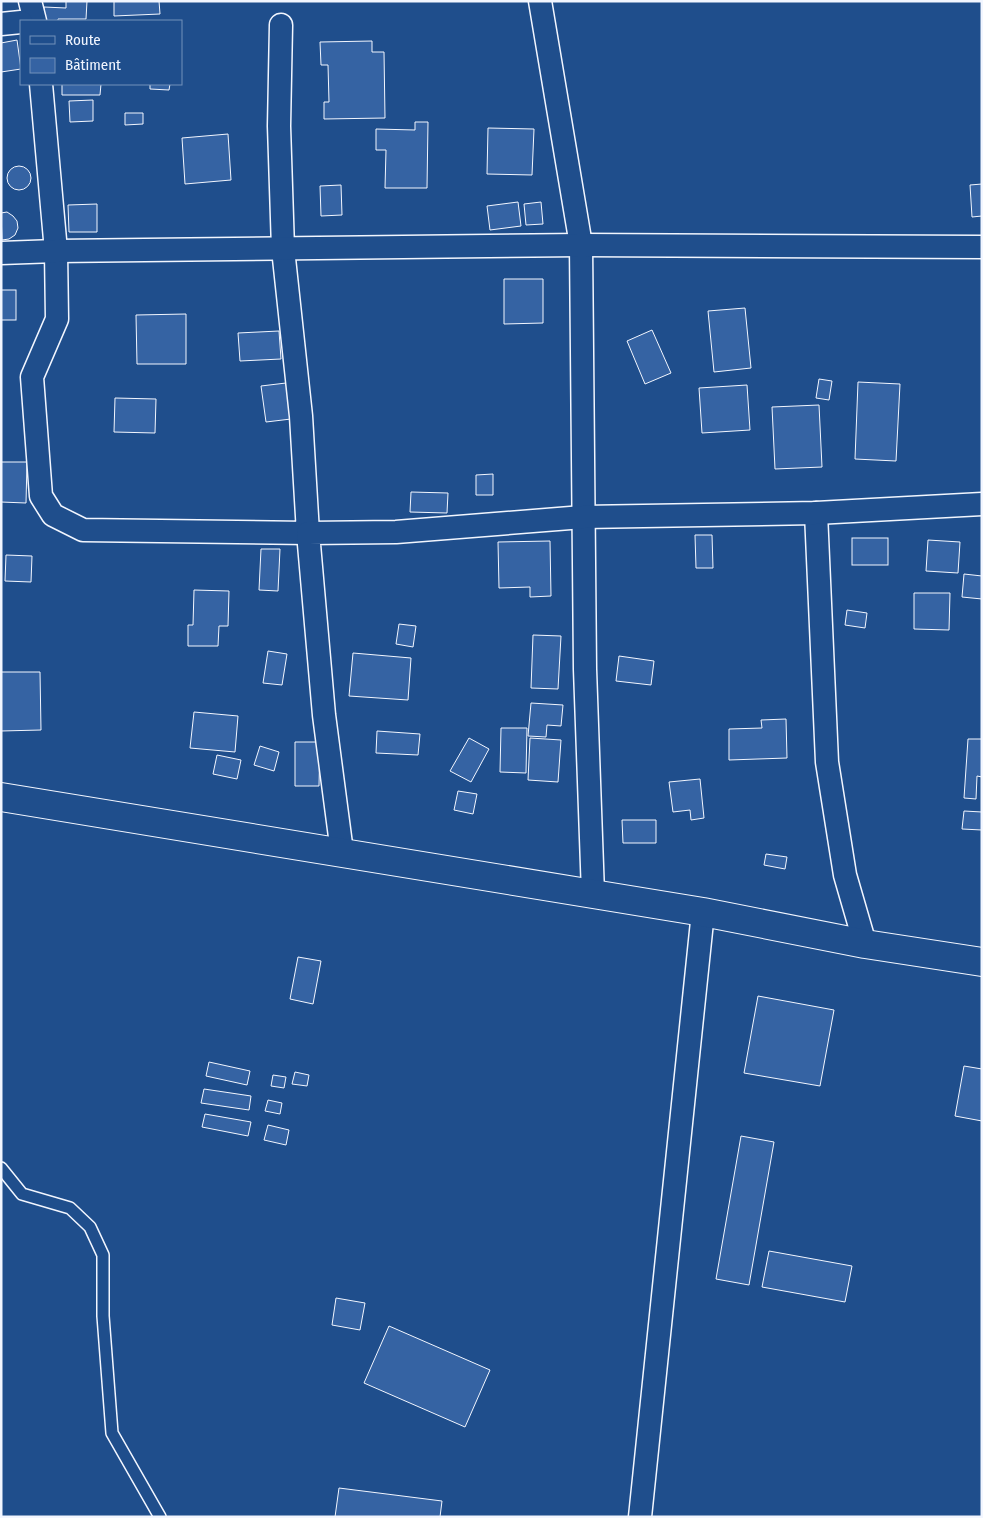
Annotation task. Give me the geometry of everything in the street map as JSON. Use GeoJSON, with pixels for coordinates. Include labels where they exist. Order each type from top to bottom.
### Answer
{"type":"FeatureCollection","features":[{"type":"Feature","properties":{"kind":"main road"},"geometry":{"type":"LineString","coordinates":[[1,797],[703,912],[865,944],[982,962]]}},
{"type":"Feature","properties":{"kind":"street"},"geometry":{"type":"LineString","coordinates":[[540,1],[581,245],[585,669],[593,894]]}},
{"type":"Feature","properties":{"kind":"street"},"geometry":{"type":"LineString","coordinates":[[1,24],[29,17]]}},
{"type":"Feature","properties":{"kind":"street"},"geometry":{"type":"LineString","coordinates":[[281,25],[279,126],[283,249],[301,416],[308,533],[324,716],[342,852]]}},
{"type":"Feature","properties":{"kind":"street"},"geometry":{"type":"LineString","coordinates":[[41,85],[56,251],[58,318],[32,377],[41,496],[53,515],[83,530],[308,533],[396,532],[583,517],[816,513],[982,504]]}},
{"type":"Feature","properties":{"kind":"street"},"geometry":{"type":"LineString","coordinates":[[1,253],[581,245],[982,247]]}},
{"type":"Feature","properties":{"kind":"street"},"geometry":{"type":"LineString","coordinates":[[816,513],[827,762],[844,875],[865,944]]}},
{"type":"Feature","properties":{"kind":"street"},"geometry":{"type":"LineString","coordinates":[[640,1517],[703,912]]}},
{"type":"Feature","properties":{"kind":"lane"},"geometry":{"type":"LineString","coordinates":[[1,1168],[22,1194],[70,1208],[90,1227],[103,1255],[102,1316],[112,1433],[160,1517]]}},
{"type":"Feature","properties":{"kind":"building"},"geometry":{"type":"Polygon","coordinates":[[[66,1],[87,1],[86,19],[44,20],[44,7],[66,8],[66,1]]]}},
{"type":"Feature","properties":{"kind":"building"},"geometry":{"type":"Polygon","coordinates":[[[114,1],[159,1],[160,14],[114,16],[114,1]]]}},
{"type":"Feature","properties":{"kind":"building"},"geometry":{"type":"Polygon","coordinates":[[[17,40],[20,69],[1,72],[1,43],[17,40]]]}},
{"type":"Feature","properties":{"kind":"building"},"geometry":{"type":"Polygon","coordinates":[[[372,41],[372,52],[384,52],[385,118],[324,119],[324,102],[329,102],[328,65],[321,65],[320,42],[372,41]]]}},
{"type":"Feature","properties":{"kind":"building"},"geometry":{"type":"Polygon","coordinates":[[[62,85],[101,85],[100,95],[62,95],[62,85]]]}},
{"type":"Feature","properties":{"kind":"building"},"geometry":{"type":"Polygon","coordinates":[[[150,85],[170,85],[169,90],[150,89],[150,85]]]}},
{"type":"Feature","properties":{"kind":"building"},"geometry":{"type":"Polygon","coordinates":[[[93,100],[93,121],[70,122],[69,101],[93,100]]]}},
{"type":"Feature","properties":{"kind":"building"},"geometry":{"type":"Polygon","coordinates":[[[125,113],[143,113],[143,124],[125,125],[125,113]]]}},
{"type":"Feature","properties":{"kind":"building"},"geometry":{"type":"Polygon","coordinates":[[[415,122],[428,122],[427,188],[385,188],[386,150],[376,150],[376,129],[415,130],[415,122]]]}},
{"type":"Feature","properties":{"kind":"building"},"geometry":{"type":"Polygon","coordinates":[[[488,128],[534,129],[532,175],[487,174],[488,128]]]}},
{"type":"Feature","properties":{"kind":"building"},"geometry":{"type":"Polygon","coordinates":[[[228,134],[231,180],[185,184],[182,138],[228,134]]]}},
{"type":"Feature","properties":{"kind":"building"},"geometry":{"type":"Polygon","coordinates":[[[19,166],[27,170],[31,178],[27,186],[19,190],[11,186],[7,178],[11,170],[19,166]]]}},
{"type":"Feature","properties":{"kind":"building"},"geometry":{"type":"Polygon","coordinates":[[[982,184],[982,216],[972,217],[970,185],[982,184]]]}},
{"type":"Feature","properties":{"kind":"building"},"geometry":{"type":"Polygon","coordinates":[[[341,185],[342,215],[321,216],[320,186],[341,185]]]}},
{"type":"Feature","properties":{"kind":"building"},"geometry":{"type":"Polygon","coordinates":[[[518,202],[521,226],[490,230],[487,206],[518,202]]]}},
{"type":"Feature","properties":{"kind":"building"},"geometry":{"type":"Polygon","coordinates":[[[541,202],[543,224],[526,225],[524,204],[541,202]]]}},
{"type":"Feature","properties":{"kind":"building"},"geometry":{"type":"Polygon","coordinates":[[[97,204],[97,232],[69,232],[68,205],[97,204]]]}},
{"type":"Feature","properties":{"kind":"building"},"geometry":{"type":"Polygon","coordinates":[[[7,212],[17,221],[18,228],[15,235],[9,239],[2,240],[1,213],[7,212]]]}},
{"type":"Feature","properties":{"kind":"building"},"geometry":{"type":"Polygon","coordinates":[[[504,279],[543,279],[543,323],[504,324],[504,279]]]}},
{"type":"Feature","properties":{"kind":"building"},"geometry":{"type":"Polygon","coordinates":[[[1,290],[16,290],[16,320],[1,320],[1,290]]]}},
{"type":"Feature","properties":{"kind":"building"},"geometry":{"type":"Polygon","coordinates":[[[745,308],[751,368],[714,372],[708,311],[745,308]]]}},
{"type":"Feature","properties":{"kind":"building"},"geometry":{"type":"Polygon","coordinates":[[[186,314],[186,364],[137,364],[136,315],[186,314]]]}},
{"type":"Feature","properties":{"kind":"building"},"geometry":{"type":"Polygon","coordinates":[[[652,330],[671,373],[645,384],[627,341],[652,330]]]}},
{"type":"Feature","properties":{"kind":"building"},"geometry":{"type":"Polygon","coordinates":[[[279,331],[281,359],[240,361],[238,333],[279,331]]]}},
{"type":"Feature","properties":{"kind":"building"},"geometry":{"type":"Polygon","coordinates":[[[819,379],[832,381],[829,400],[816,398],[819,379]]]}},
{"type":"Feature","properties":{"kind":"building"},"geometry":{"type":"Polygon","coordinates":[[[858,382],[900,384],[896,461],[855,459],[858,382]]]}},
{"type":"Feature","properties":{"kind":"building"},"geometry":{"type":"Polygon","coordinates":[[[286,383],[291,419],[266,422],[261,386],[286,383]]]}},
{"type":"Feature","properties":{"kind":"building"},"geometry":{"type":"Polygon","coordinates":[[[747,385],[750,430],[702,433],[699,388],[747,385]]]}},
{"type":"Feature","properties":{"kind":"building"},"geometry":{"type":"Polygon","coordinates":[[[115,398],[156,399],[155,433],[114,432],[115,398]]]}},
{"type":"Feature","properties":{"kind":"building"},"geometry":{"type":"Polygon","coordinates":[[[819,405],[822,467],[775,469],[772,407],[819,405]]]}},
{"type":"Feature","properties":{"kind":"building"},"geometry":{"type":"Polygon","coordinates":[[[1,462],[27,462],[26,503],[1,502],[1,462]]]}},
{"type":"Feature","properties":{"kind":"building"},"geometry":{"type":"Polygon","coordinates":[[[493,474],[493,495],[476,495],[476,475],[493,474]]]}},
{"type":"Feature","properties":{"kind":"building"},"geometry":{"type":"Polygon","coordinates":[[[411,492],[448,493],[447,513],[410,512],[411,492]]]}},
{"type":"Feature","properties":{"kind":"building"},"geometry":{"type":"Polygon","coordinates":[[[695,535],[712,535],[713,568],[696,568],[695,535]]]}},
{"type":"Feature","properties":{"kind":"building"},"geometry":{"type":"Polygon","coordinates":[[[852,538],[888,538],[888,565],[852,565],[852,538]]]}},
{"type":"Feature","properties":{"kind":"building"},"geometry":{"type":"Polygon","coordinates":[[[928,540],[960,542],[958,573],[926,571],[928,540]]]}},
{"type":"Feature","properties":{"kind":"building"},"geometry":{"type":"Polygon","coordinates":[[[550,541],[551,596],[530,597],[530,587],[499,588],[498,542],[550,541]]]}},
{"type":"Feature","properties":{"kind":"building"},"geometry":{"type":"Polygon","coordinates":[[[261,549],[280,549],[278,591],[259,590],[261,549]]]}},
{"type":"Feature","properties":{"kind":"building"},"geometry":{"type":"Polygon","coordinates":[[[6,555],[32,556],[31,582],[5,581],[6,555]]]}},
{"type":"Feature","properties":{"kind":"building"},"geometry":{"type":"Polygon","coordinates":[[[964,574],[982,576],[982,599],[962,597],[964,574]]]}},
{"type":"Feature","properties":{"kind":"building"},"geometry":{"type":"Polygon","coordinates":[[[194,590],[229,591],[228,626],[219,626],[218,646],[188,646],[188,625],[193,625],[194,590]]]}},
{"type":"Feature","properties":{"kind":"building"},"geometry":{"type":"Polygon","coordinates":[[[914,593],[950,593],[949,630],[914,629],[914,593]]]}},
{"type":"Feature","properties":{"kind":"building"},"geometry":{"type":"Polygon","coordinates":[[[847,610],[867,613],[865,628],[845,625],[847,610]]]}},
{"type":"Feature","properties":{"kind":"building"},"geometry":{"type":"Polygon","coordinates":[[[399,624],[416,626],[413,647],[396,644],[399,624]]]}},
{"type":"Feature","properties":{"kind":"building"},"geometry":{"type":"Polygon","coordinates":[[[533,635],[561,636],[558,689],[531,688],[533,635]]]}},
{"type":"Feature","properties":{"kind":"building"},"geometry":{"type":"Polygon","coordinates":[[[268,651],[287,654],[282,685],[263,683],[268,651]]]}},
{"type":"Feature","properties":{"kind":"building"},"geometry":{"type":"Polygon","coordinates":[[[353,653],[411,658],[408,700],[349,696],[353,653]]]}},
{"type":"Feature","properties":{"kind":"building"},"geometry":{"type":"Polygon","coordinates":[[[619,656],[654,661],[651,685],[616,681],[619,656]]]}},
{"type":"Feature","properties":{"kind":"building"},"geometry":{"type":"Polygon","coordinates":[[[1,672],[40,672],[41,730],[1,731],[1,672]]]}},
{"type":"Feature","properties":{"kind":"building"},"geometry":{"type":"Polygon","coordinates":[[[531,703],[563,705],[561,726],[547,725],[546,737],[528,736],[531,703]]]}},
{"type":"Feature","properties":{"kind":"building"},"geometry":{"type":"Polygon","coordinates":[[[194,712],[238,716],[235,752],[190,748],[194,712]]]}},
{"type":"Feature","properties":{"kind":"building"},"geometry":{"type":"Polygon","coordinates":[[[786,719],[787,758],[729,760],[729,729],[762,728],[761,720],[786,719]]]}},
{"type":"Feature","properties":{"kind":"building"},"geometry":{"type":"Polygon","coordinates":[[[501,728],[527,728],[526,773],[500,772],[501,728]]]}},
{"type":"Feature","properties":{"kind":"building"},"geometry":{"type":"Polygon","coordinates":[[[377,731],[420,734],[418,755],[376,753],[377,731]]]}},
{"type":"Feature","properties":{"kind":"building"},"geometry":{"type":"Polygon","coordinates":[[[469,738],[489,749],[471,782],[450,771],[469,738]]]}},
{"type":"Feature","properties":{"kind":"building"},"geometry":{"type":"Polygon","coordinates":[[[530,738],[561,740],[558,782],[528,780],[530,738]]]}},
{"type":"Feature","properties":{"kind":"building"},"geometry":{"type":"Polygon","coordinates":[[[968,739],[982,739],[982,777],[977,776],[976,799],[964,798],[968,739]]]}},
{"type":"Feature","properties":{"kind":"building"},"geometry":{"type":"Polygon","coordinates":[[[295,742],[320,742],[319,786],[295,786],[295,742]]]}},
{"type":"Feature","properties":{"kind":"building"},"geometry":{"type":"Polygon","coordinates":[[[260,746],[279,752],[274,771],[254,765],[260,746]]]}},
{"type":"Feature","properties":{"kind":"building"},"geometry":{"type":"Polygon","coordinates":[[[217,755],[241,760],[237,779],[213,774],[217,755]]]}},
{"type":"Feature","properties":{"kind":"building"},"geometry":{"type":"Polygon","coordinates":[[[700,779],[704,818],[691,820],[690,810],[673,812],[669,782],[700,779]]]}},
{"type":"Feature","properties":{"kind":"building"},"geometry":{"type":"Polygon","coordinates":[[[458,791],[477,794],[473,814],[454,810],[458,791]]]}},
{"type":"Feature","properties":{"kind":"building"},"geometry":{"type":"Polygon","coordinates":[[[964,811],[982,812],[982,830],[962,829],[964,811]]]}},
{"type":"Feature","properties":{"kind":"building"},"geometry":{"type":"Polygon","coordinates":[[[622,820],[656,820],[656,843],[623,843],[622,820]]]}},
{"type":"Feature","properties":{"kind":"building"},"geometry":{"type":"Polygon","coordinates":[[[766,854],[787,857],[785,869],[764,865],[766,854]]]}},
{"type":"Feature","properties":{"kind":"building"},"geometry":{"type":"Polygon","coordinates":[[[298,957],[321,961],[313,1004],[290,999],[298,957]]]}},
{"type":"Feature","properties":{"kind":"building"},"geometry":{"type":"Polygon","coordinates":[[[758,996],[834,1010],[820,1086],[744,1073],[758,996]]]}},
{"type":"Feature","properties":{"kind":"building"},"geometry":{"type":"Polygon","coordinates":[[[209,1062],[250,1071],[247,1085],[206,1076],[209,1062]]]}},
{"type":"Feature","properties":{"kind":"building"},"geometry":{"type":"Polygon","coordinates":[[[964,1066],[982,1069],[982,1121],[955,1116],[964,1066]]]}},
{"type":"Feature","properties":{"kind":"building"},"geometry":{"type":"Polygon","coordinates":[[[295,1072],[309,1075],[307,1086],[292,1084],[295,1072]]]}},
{"type":"Feature","properties":{"kind":"building"},"geometry":{"type":"Polygon","coordinates":[[[273,1075],[286,1077],[284,1088],[271,1086],[273,1075]]]}},
{"type":"Feature","properties":{"kind":"building"},"geometry":{"type":"Polygon","coordinates":[[[204,1089],[251,1096],[249,1110],[201,1103],[204,1089]]]}},
{"type":"Feature","properties":{"kind":"building"},"geometry":{"type":"Polygon","coordinates":[[[268,1100],[282,1103],[280,1114],[265,1111],[268,1100]]]}},
{"type":"Feature","properties":{"kind":"building"},"geometry":{"type":"Polygon","coordinates":[[[205,1114],[251,1122],[248,1136],[202,1127],[205,1114]]]}},
{"type":"Feature","properties":{"kind":"building"},"geometry":{"type":"Polygon","coordinates":[[[268,1125],[289,1130],[286,1145],[264,1140],[268,1125]]]}},
{"type":"Feature","properties":{"kind":"building"},"geometry":{"type":"Polygon","coordinates":[[[741,1136],[774,1142],[749,1285],[716,1279],[741,1136]]]}},
{"type":"Feature","properties":{"kind":"building"},"geometry":{"type":"Polygon","coordinates":[[[769,1251],[852,1266],[845,1302],[762,1287],[769,1251]]]}},
{"type":"Feature","properties":{"kind":"building"},"geometry":{"type":"Polygon","coordinates":[[[336,1298],[365,1303],[360,1330],[332,1325],[336,1298]]]}},
{"type":"Feature","properties":{"kind":"building"},"geometry":{"type":"Polygon","coordinates":[[[389,1326],[490,1370],[465,1427],[364,1383],[389,1326]]]}},
{"type":"Feature","properties":{"kind":"building"},"geometry":{"type":"Polygon","coordinates":[[[339,1488],[442,1501],[440,1517],[335,1517],[339,1488]]]}}]}
